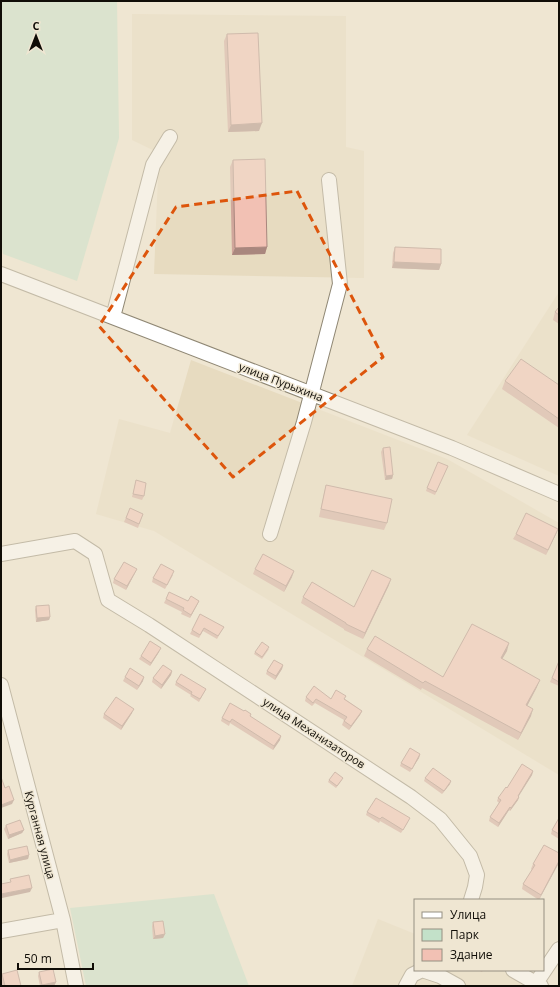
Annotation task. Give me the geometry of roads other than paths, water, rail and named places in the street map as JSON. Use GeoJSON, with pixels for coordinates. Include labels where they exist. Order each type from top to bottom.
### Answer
{"type":"FeatureCollection","features":[{"type":"Feature","properties":{"kind":"street"},"geometry":{"type":"LineString","coordinates":[[113,317],[153,165],[170,136]]}},
{"type":"Feature","properties":{"kind":"street"},"geometry":{"type":"LineString","coordinates":[[270,534],[304,422],[340,284],[329,180]]}},
{"type":"Feature","properties":{"kind":"street","name":"улица Пурыхина"},"geometry":{"type":"LineString","coordinates":[[1,274],[452,448],[559,494]]}},
{"type":"Feature","properties":{"kind":"street","name":"улица Механизаторов"},"geometry":{"type":"LineString","coordinates":[[1,554],[75,540],[95,554],[108,600],[149,625],[405,792],[440,819],[470,856],[477,875],[471,899]]}},
{"type":"Feature","properties":{"kind":"street","name":"Курганная улица"},"geometry":{"type":"LineString","coordinates":[[1,685],[62,920],[76,986]]}},
{"type":"Feature","properties":{"kind":"street"},"geometry":{"type":"LineString","coordinates":[[1,931],[62,920]]}},
{"type":"Feature","properties":{"kind":"street"},"geometry":{"type":"LineString","coordinates":[[515,971],[539,984],[559,949]]}},
{"type":"Feature","properties":{"kind":"street"},"geometry":{"type":"LineString","coordinates":[[406,986],[412,975],[420,971]]}},
{"type":"Feature","properties":{"kind":"street"},"geometry":{"type":"LineString","coordinates":[[429,971],[442,973],[458,986]]}}]}
